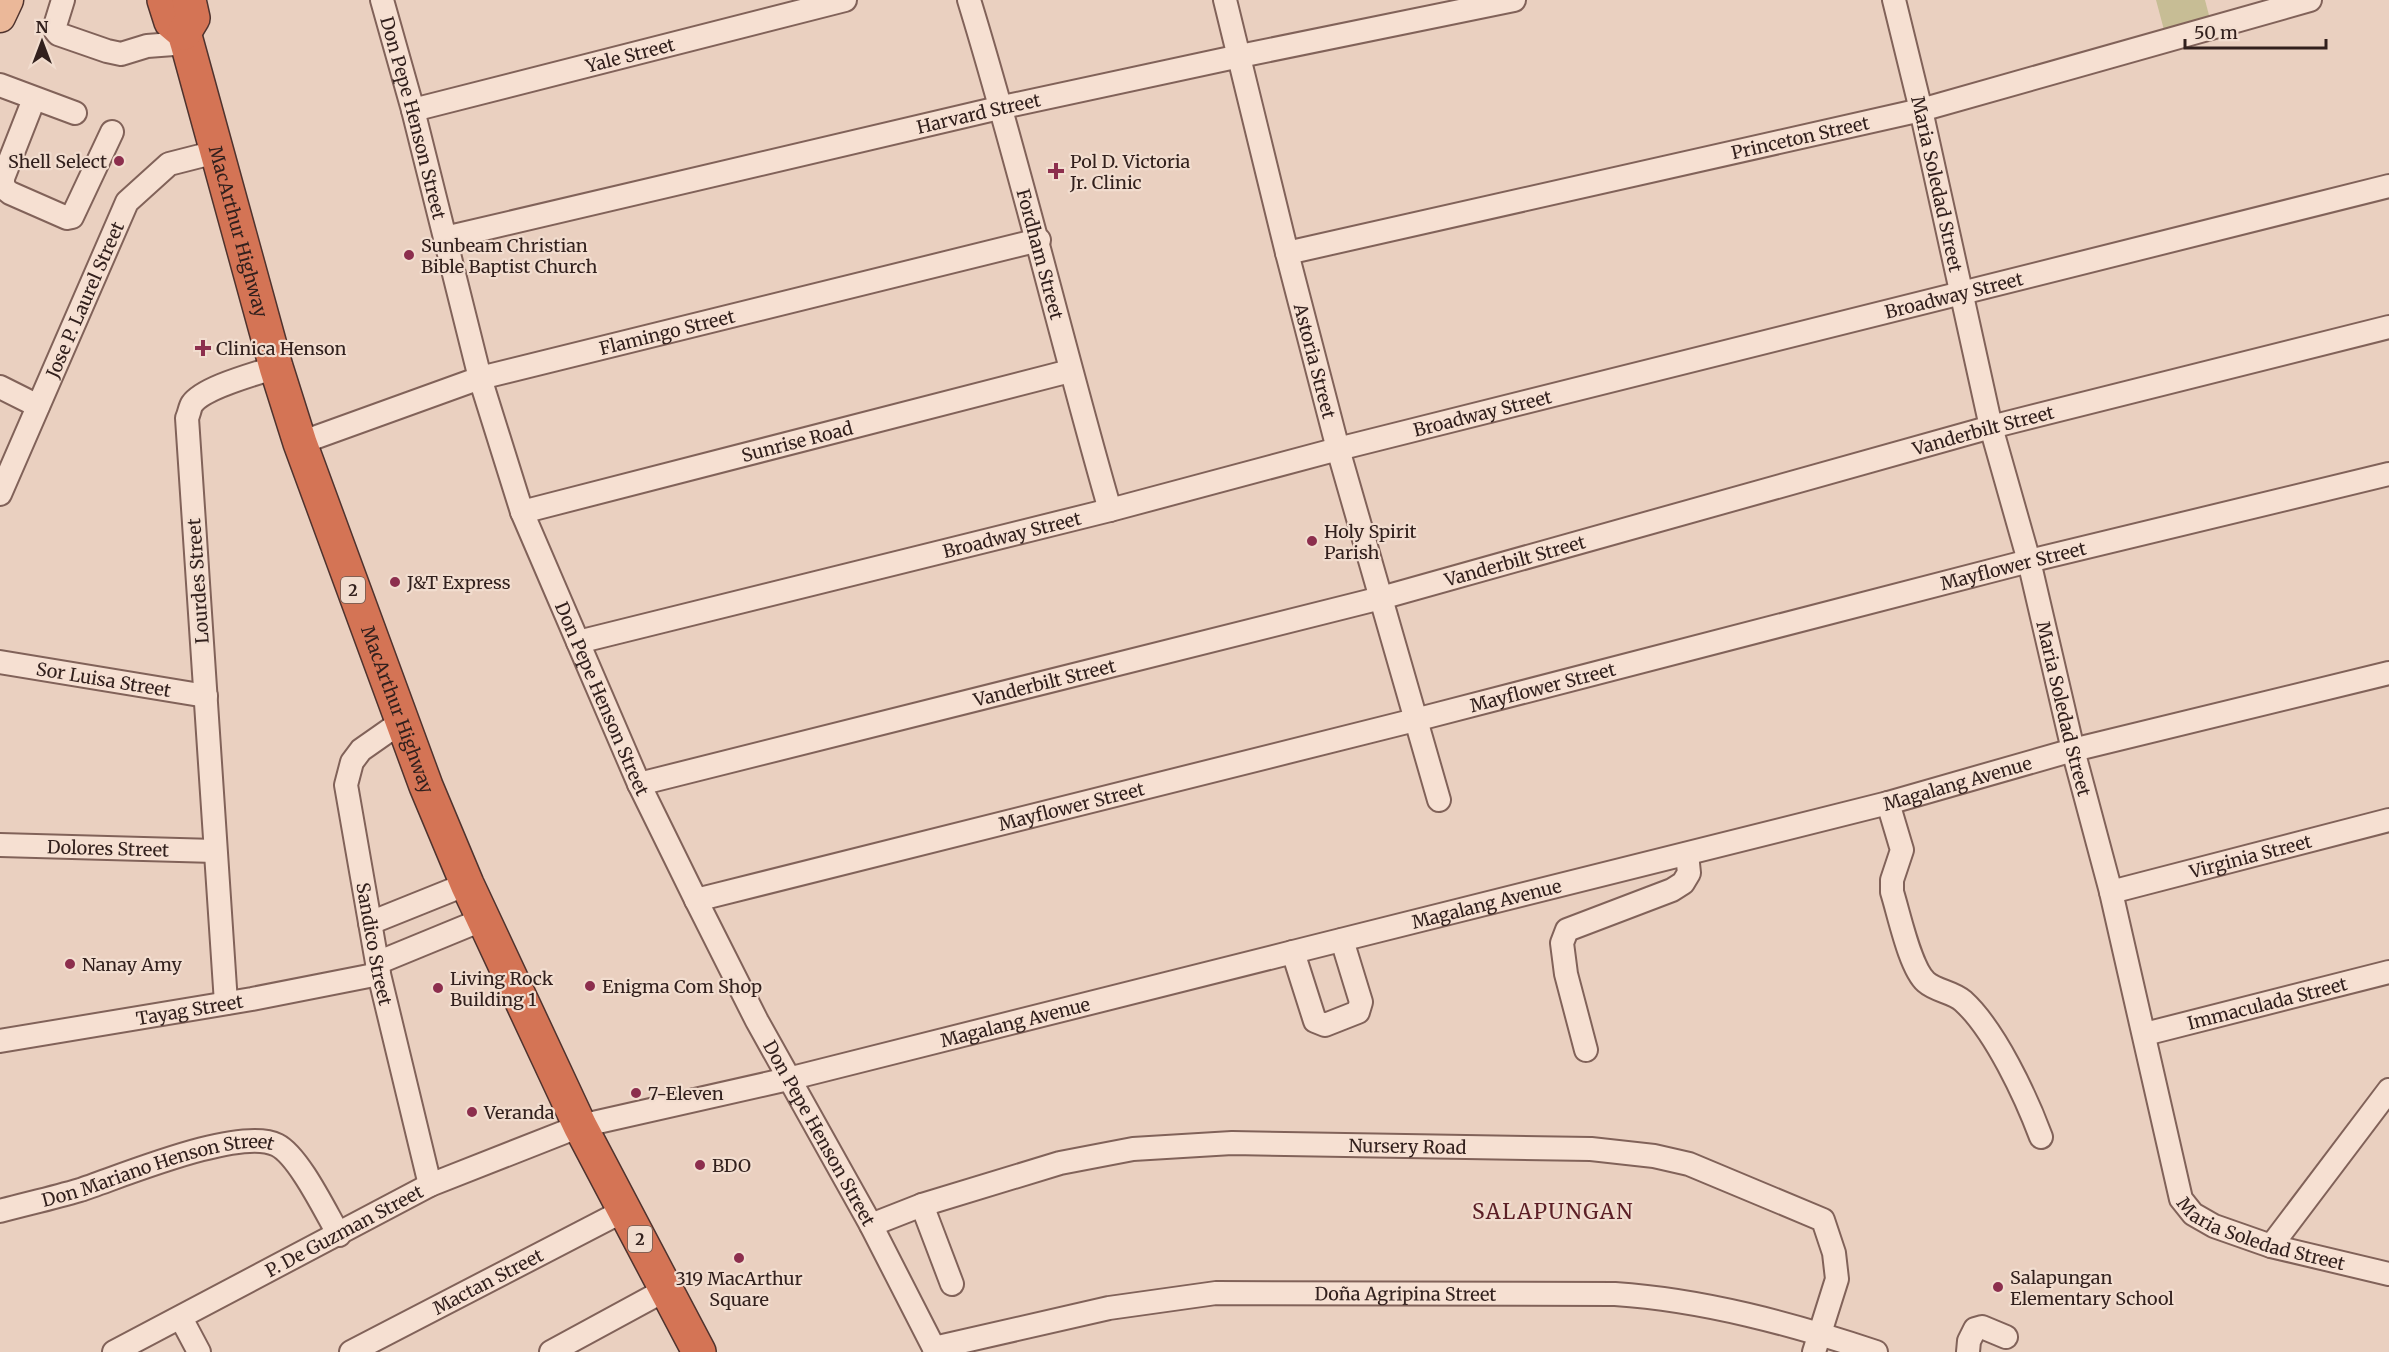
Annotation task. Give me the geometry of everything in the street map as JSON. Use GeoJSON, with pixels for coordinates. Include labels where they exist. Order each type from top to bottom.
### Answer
{"type":"FeatureCollection","features":[{"type":"Feature","properties":{"kind":"highway","name":"MacArthur Highway"},"geometry":{"type":"LineString","coordinates":[[164,0],[171,22],[186,38],[276,367],[300,443],[401,722],[467,884],[580,1126],[699,1352]]}},
{"type":"Feature","properties":{"kind":"highway","name":"MacArthur Highway"},"geometry":{"type":"LineString","coordinates":[[186,38],[194,18],[189,0]]}},
{"type":"Feature","properties":{"kind":"main road"},"geometry":{"type":"LineString","coordinates":[[0,17],[8,0]]}},
{"type":"Feature","properties":{"kind":"street"},"geometry":{"type":"LineString","coordinates":[[63,0],[54,29],[58,34],[107,51],[121,54],[186,38]]}},
{"type":"Feature","properties":{"kind":"street","name":"Don Pepe Henson Street"},"geometry":{"type":"LineString","coordinates":[[382,0],[413,110],[480,378],[522,512],[639,784],[696,900],[788,1079],[871,1225],[935,1350]]}},
{"type":"Feature","properties":{"kind":"street","name":"Yale Street"},"geometry":{"type":"LineString","coordinates":[[413,110],[845,0]]}},
{"type":"Feature","properties":{"kind":"street","name":"Fordham Street"},"geometry":{"type":"LineString","coordinates":[[969,0],[1039,240],[1070,371],[1110,510]]}},
{"type":"Feature","properties":{"kind":"street","name":"Astoria Street"},"geometry":{"type":"LineString","coordinates":[[1226,0],[1287,253],[1338,448],[1439,800]]}},
{"type":"Feature","properties":{"kind":"street","name":"Harvard Street"},"geometry":{"type":"LineString","coordinates":[[445,238],[1002,107],[1514,0]]}},
{"type":"Feature","properties":{"kind":"street","name":"Maria Soledad Street"},"geometry":{"type":"LineString","coordinates":[[1894,0],[1921,110],[1991,427],[2029,561],[2073,750],[2111,892],[2181,1200],[2193,1214],[2214,1226],[2271,1246],[2389,1274]]}},
{"type":"Feature","properties":{"kind":"street","name":"Princeton Street"},"geometry":{"type":"LineString","coordinates":[[1287,253],[1921,110],[2310,0]]}},
{"type":"Feature","properties":{"kind":"street"},"geometry":{"type":"LineString","coordinates":[[0,85],[75,113]]}},
{"type":"Feature","properties":{"kind":"street"},"geometry":{"type":"LineString","coordinates":[[34,99],[3,178],[3,187],[10,193],[67,218],[72,217],[112,132]]}},
{"type":"Feature","properties":{"kind":"street","name":"Jose P. Laurel Street"},"geometry":{"type":"LineString","coordinates":[[0,494],[128,202],[168,164],[216,152]]}},
{"type":"Feature","properties":{"kind":"street","name":"Broadway Street"},"geometry":{"type":"LineString","coordinates":[[578,642],[1110,510],[1338,448],[2389,186]]}},
{"type":"Feature","properties":{"kind":"street","name":"Flamingo Street"},"geometry":{"type":"LineString","coordinates":[[300,443],[480,378],[1039,240]]}},
{"type":"Feature","properties":{"kind":"street","name":"Vanderbilt Street"},"geometry":{"type":"LineString","coordinates":[[639,784],[1381,598],[1991,427],[2389,327]]}},
{"type":"Feature","properties":{"kind":"street","name":"Lourdes Street"},"geometry":{"type":"LineString","coordinates":[[226,1003],[187,418],[192,404],[202,395],[228,383],[276,367]]}},
{"type":"Feature","properties":{"kind":"street","name":"Sunrise Road"},"geometry":{"type":"LineString","coordinates":[[522,512],[1070,371]]}},
{"type":"Feature","properties":{"kind":"street"},"geometry":{"type":"LineString","coordinates":[[0,387],[38,406]]}},
{"type":"Feature","properties":{"kind":"street","name":"Mayflower Street"},"geometry":{"type":"LineString","coordinates":[[696,900],[1415,720],[2029,561],[2389,474]]}},
{"type":"Feature","properties":{"kind":"street","name":"Sor Luisa Street"},"geometry":{"type":"LineString","coordinates":[[0,662],[206,696]]}},
{"type":"Feature","properties":{"kind":"street","name":"Magalang Avenue"},"geometry":{"type":"LineString","coordinates":[[580,1126],[788,1079],[1687,854],[1888,803],[2073,750],[2389,673]]}},
{"type":"Feature","properties":{"kind":"street","name":"Sandico Street"},"geometry":{"type":"LineString","coordinates":[[401,722],[361,750],[352,762],[346,785],[378,968],[430,1185]]}},
{"type":"Feature","properties":{"kind":"street"},"geometry":{"type":"LineString","coordinates":[[1888,803],[1902,850],[1892,880],[1892,892],[1914,964],[1926,983],[1962,1000],[1978,1018],[1998,1047],[2041,1137]]}},
{"type":"Feature","properties":{"kind":"street","name":"Virginia Street"},"geometry":{"type":"LineString","coordinates":[[2111,892],[2389,820]]}},
{"type":"Feature","properties":{"kind":"street","name":"Dolores Street"},"geometry":{"type":"LineString","coordinates":[[0,845],[215,851]]}},
{"type":"Feature","properties":{"kind":"street"},"geometry":{"type":"LineString","coordinates":[[1586,1050],[1566,974],[1562,944],[1567,930],[1672,890],[1683,883],[1689,873],[1687,854]]}},
{"type":"Feature","properties":{"kind":"street"},"geometry":{"type":"LineString","coordinates":[[370,923],[467,884]]}},
{"type":"Feature","properties":{"kind":"street","name":"Tayag Street"},"geometry":{"type":"LineString","coordinates":[[0,1041],[226,1003],[378,968],[484,919]]}},
{"type":"Feature","properties":{"kind":"street"},"geometry":{"type":"LineString","coordinates":[[1293,952],[1315,1021],[1325,1024],[1358,1012],[1361,1002],[1342,940]]}},
{"type":"Feature","properties":{"kind":"street","name":"Immaculada Street"},"geometry":{"type":"LineString","coordinates":[[2145,1034],[2389,972]]}},
{"type":"Feature","properties":{"kind":"street"},"geometry":{"type":"LineString","coordinates":[[2271,1246],[2389,1090]]}},
{"type":"Feature","properties":{"kind":"street","name":"P. De Guzman Street"},"geometry":{"type":"LineString","coordinates":[[114,1352],[430,1185],[580,1126]]}},
{"type":"Feature","properties":{"kind":"street","name":"Don Mariano Henson Street"},"geometry":{"type":"LineString","coordinates":[[0,1211],[79,1190],[150,1163],[249,1139],[278,1145],[299,1165],[339,1235]]}},
{"type":"Feature","properties":{"kind":"street","name":"Nursery Road"},"geometry":{"type":"LineString","coordinates":[[871,1225],[922,1205],[1060,1162],[1144,1148],[1244,1144],[1591,1149],[1654,1156],[1689,1164],[1823,1220],[1834,1253],[1837,1279],[1818,1343]]}},
{"type":"Feature","properties":{"kind":"street"},"geometry":{"type":"LineString","coordinates":[[922,1205],[952,1284]]}},
{"type":"Feature","properties":{"kind":"street","name":"Mactan Street"},"geometry":{"type":"LineString","coordinates":[[351,1352],[625,1210]]}},
{"type":"Feature","properties":{"kind":"street"},"geometry":{"type":"LineString","coordinates":[[551,1352],[667,1289]]}},
{"type":"Feature","properties":{"kind":"street","name":"Doña Agripina Street"},"geometry":{"type":"LineString","coordinates":[[935,1350],[1109,1308],[1216,1293],[1625,1295],[1665,1298],[1818,1343],[1876,1352]]}},
{"type":"Feature","properties":{"kind":"street"},"geometry":{"type":"LineString","coordinates":[[181,1318],[199,1352]]}},
{"type":"Feature","properties":{"kind":"street"},"geometry":{"type":"LineString","coordinates":[[1968,1352],[1969,1341],[1975,1329],[1982,1327],[2006,1337]]}},
{"type":"Feature","properties":{"kind":"shaded area"},"geometry":{"type":"Polygon","coordinates":[[[2156,0],[2205,0],[2210,19],[2164,30],[2156,0]]]}},
{"type":"Feature","properties":{"kind":"place","name":"Shell Select"},"geometry":{"type":"Point","coordinates":[119,161]}},
{"type":"Feature","properties":{"kind":"place","name":"Pol D. Victoria Jr. Clinic"},"geometry":{"type":"Point","coordinates":[1056,171]}},
{"type":"Feature","properties":{"kind":"place","name":"Sunbeam Christian Bible Baptist Church"},"geometry":{"type":"Point","coordinates":[409,255]}},
{"type":"Feature","properties":{"kind":"place","name":"Clinica Henson"},"geometry":{"type":"Point","coordinates":[203,348]}},
{"type":"Feature","properties":{"kind":"place","name":"Holy Spirit Parish"},"geometry":{"type":"Point","coordinates":[1312,541]}},
{"type":"Feature","properties":{"kind":"place","name":"J&T Express"},"geometry":{"type":"Point","coordinates":[395,582]}},
{"type":"Feature","properties":{"kind":"place","name":"Nanay Amy"},"geometry":{"type":"Point","coordinates":[70,964]}},
{"type":"Feature","properties":{"kind":"place","name":"Enigma Com Shop"},"geometry":{"type":"Point","coordinates":[590,986]}},
{"type":"Feature","properties":{"kind":"place","name":"Living Rock Building 1"},"geometry":{"type":"Point","coordinates":[438,988]}},
{"type":"Feature","properties":{"kind":"place","name":"7-Eleven"},"geometry":{"type":"Point","coordinates":[636,1093]}},
{"type":"Feature","properties":{"kind":"place","name":"Veranda"},"geometry":{"type":"Point","coordinates":[472,1112]}},
{"type":"Feature","properties":{"kind":"place","name":"BDO"},"geometry":{"type":"Point","coordinates":[700,1165]}},
{"type":"Feature","properties":{"kind":"place","name":"319 MacArthur Square"},"geometry":{"type":"Point","coordinates":[739,1258]}},
{"type":"Feature","properties":{"kind":"place","name":"Salapungan Elementary School"},"geometry":{"type":"Point","coordinates":[1998,1287]}},
{"type":"Feature","properties":{"kind":"district","name":"SALAPUNGAN"},"geometry":{"type":"Point","coordinates":[1553,1211]}}]}
